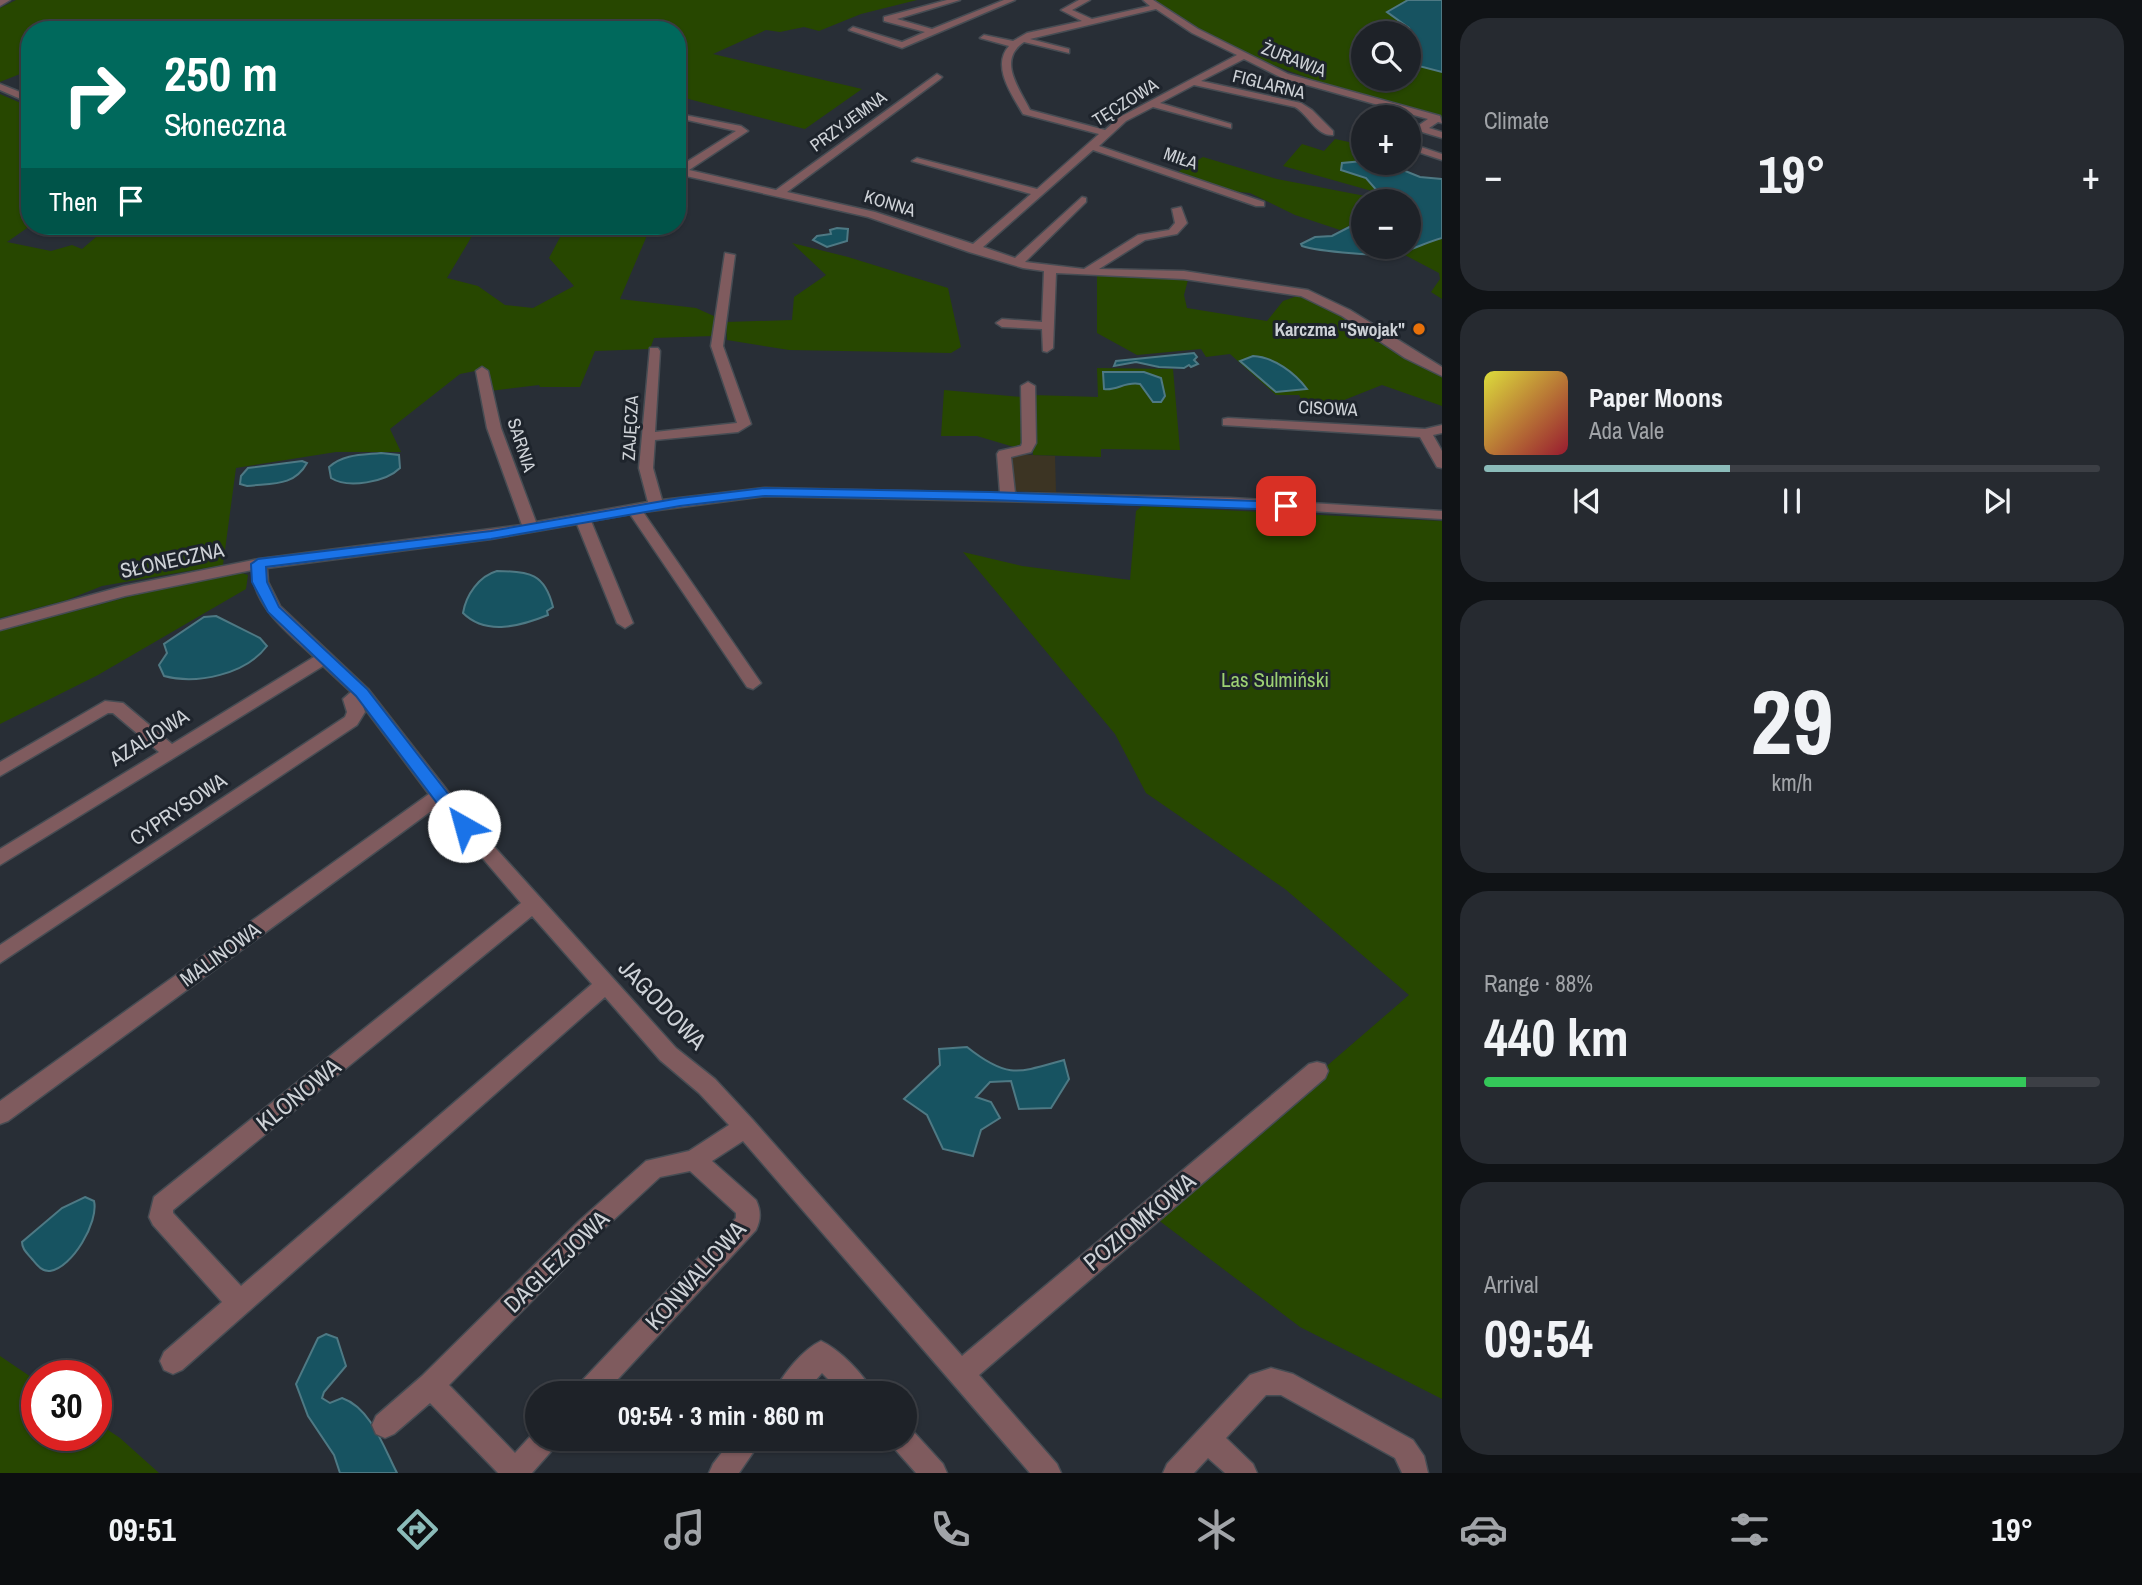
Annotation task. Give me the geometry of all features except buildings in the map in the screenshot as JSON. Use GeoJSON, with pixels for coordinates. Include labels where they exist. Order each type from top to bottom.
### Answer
{"type":"FeatureCollection","features":[{"type":"Feature","properties":{"kind":"street"},"geometry":{"type":"LineString","coordinates":[[0,3],[6,0]]}},
{"type":"Feature","properties":{"kind":"street"},"geometry":{"type":"LineString","coordinates":[[933,32],[887,19],[956,0]]}},
{"type":"Feature","properties":{"kind":"street"},"geometry":{"type":"LineString","coordinates":[[853,30],[902,45],[1010,0]]}},
{"type":"Feature","properties":{"kind":"street"},"geometry":{"type":"LineString","coordinates":[[1086,0],[1065,10],[1090,21]]}},
{"type":"Feature","properties":{"kind":"street"},"geometry":{"type":"LineString","coordinates":[[1105,133],[1026,111],[1004,63],[1005,52],[1017,41],[1151,3]]}},
{"type":"Feature","properties":{"kind":"street","name":"ŻURAWIA"},"geometry":{"type":"LineString","coordinates":[[1151,3],[1242,56],[1299,81],[1440,119]]}},
{"type":"Feature","properties":{"kind":"street"},"geometry":{"type":"LineString","coordinates":[[984,38],[1017,41],[1066,51]]}},
{"type":"Feature","properties":{"kind":"street","name":"TĘCZOWA"},"geometry":{"type":"LineString","coordinates":[[973,250],[1123,119],[1242,56]]}},
{"type":"Feature","properties":{"kind":"street","name":"PRZYJEMNA"},"geometry":{"type":"LineString","coordinates":[[779,193],[937,77]]}},
{"type":"Feature","properties":{"kind":"street","name":"FIGLARNA"},"geometry":{"type":"LineString","coordinates":[[1191,82],[1298,105],[1311,111],[1323,131],[1329,133]]}},
{"type":"Feature","properties":{"kind":"street"},"geometry":{"type":"LineString","coordinates":[[0,87],[21,96]]}},
{"type":"Feature","properties":{"kind":"street"},"geometry":{"type":"LineString","coordinates":[[1152,104],[1227,126]]}},
{"type":"Feature","properties":{"kind":"street"},"geometry":{"type":"LineString","coordinates":[[686,117],[743,131],[686,167]]}},
{"type":"Feature","properties":{"kind":"street"},"geometry":{"type":"LineString","coordinates":[[1421,128],[1440,119]]}},
{"type":"Feature","properties":{"kind":"street"},"geometry":{"type":"LineString","coordinates":[[1421,128],[1442,135]]}},
{"type":"Feature","properties":{"kind":"street","name":"MIŁA"},"geometry":{"type":"LineString","coordinates":[[1090,146],[1260,204]]}},
{"type":"Feature","properties":{"kind":"street"},"geometry":{"type":"LineString","coordinates":[[1421,150],[1442,157]]}},
{"type":"Feature","properties":{"kind":"street"},"geometry":{"type":"LineString","coordinates":[[918,161],[1038,192]]}},
{"type":"Feature","properties":{"kind":"street","name":"KONNA"},"geometry":{"type":"LineString","coordinates":[[686,173],[871,214],[973,250],[1050,270],[1184,275],[1304,293],[1346,313],[1410,355],[1442,372]]}},
{"type":"Feature","properties":{"kind":"street"},"geometry":{"type":"LineString","coordinates":[[1017,263],[1082,200]]}},
{"type":"Feature","properties":{"kind":"street"},"geometry":{"type":"LineString","coordinates":[[1090,272],[1088,270],[1142,237],[1173,232],[1181,223],[1177,209]]}},
{"type":"Feature","properties":{"kind":"street"},"geometry":{"type":"LineString","coordinates":[[648,437],[738,428],[744,424],[717,346],[729,255]]}},
{"type":"Feature","properties":{"kind":"street"},"geometry":{"type":"LineString","coordinates":[[1047,348],[1050,270]]}},
{"type":"Feature","properties":{"kind":"street"},"geometry":{"type":"LineString","coordinates":[[1002,323],[1048,326]]}},
{"type":"Feature","properties":{"kind":"street","name":"ZAJĘCZA"},"geometry":{"type":"LineString","coordinates":[[654,351],[646,468],[656,506]]}},
{"type":"Feature","properties":{"kind":"street","name":"SARNIA"},"geometry":{"type":"LineString","coordinates":[[482,371],[495,428],[531,528]]}},
{"type":"Feature","properties":{"kind":"street"},"geometry":{"type":"LineString","coordinates":[[1009,496],[1004,454],[1026,449],[1029,443],[1028,386]]}},
{"type":"Feature","properties":{"kind":"street","name":"CISOWA"},"geometry":{"type":"LineString","coordinates":[[1228,422],[1425,433],[1442,429]]}},
{"type":"Feature","properties":{"kind":"street"},"geometry":{"type":"LineString","coordinates":[[1425,433],[1442,464]]}},
{"type":"Feature","properties":{"kind":"street","name":"SŁONECZNA"},"geometry":{"type":"LineString","coordinates":[[0,625],[124,591],[258,564],[531,528],[656,506],[765,492],[1231,502],[1442,515]]}},
{"type":"Feature","properties":{"kind":"street"},"geometry":{"type":"LineString","coordinates":[[635,510],[753,683]]}},
{"type":"Feature","properties":{"kind":"street"},"geometry":{"type":"LineString","coordinates":[[583,519],[625,623]]}},
{"type":"Feature","properties":{"kind":"street","name":"JAGODOWA"},"geometry":{"type":"LineString","coordinates":[[258,564],[260,582],[273,609],[362,693],[464,826],[668,1054],[707,1086],[745,1127],[1048,1473]]}},
{"type":"Feature","properties":{"kind":"street","name":"AZALIOWA"},"geometry":{"type":"LineString","coordinates":[[0,858],[169,751],[324,658]]}},
{"type":"Feature","properties":{"kind":"street","name":"CYPRYSOWA"},"geometry":{"type":"LineString","coordinates":[[0,955],[351,721],[356,712],[352,699],[362,693]]}},
{"type":"Feature","properties":{"kind":"street"},"geometry":{"type":"LineString","coordinates":[[0,769],[105,707],[117,706],[169,751]]}},
{"type":"Feature","properties":{"kind":"street","name":"MALINOWA"},"geometry":{"type":"LineString","coordinates":[[0,1114],[440,795]]}},
{"type":"Feature","properties":{"kind":"street","name":"KLONOWA"},"geometry":{"type":"LineString","coordinates":[[240,1303],[161,1217],[162,1205],[522,912],[536,904]]}},
{"type":"Feature","properties":{"kind":"street"},"geometry":{"type":"LineString","coordinates":[[173,1361],[607,985]]}},
{"type":"Feature","properties":{"kind":"street","name":"POZIOMKOWA"},"geometry":{"type":"LineString","coordinates":[[962,1372],[1317,1071]]}},
{"type":"Feature","properties":{"kind":"street","name":"DAGLEZJOWA"},"geometry":{"type":"LineString","coordinates":[[385,1426],[653,1168],[694,1160],[745,1127]]}},
{"type":"Feature","properties":{"kind":"street","name":"KONWALIOWA"},"geometry":{"type":"LineString","coordinates":[[599,1381],[748,1222],[748,1208],[694,1160]]}},
{"type":"Feature","properties":{"kind":"street"},"geometry":{"type":"LineString","coordinates":[[797,1381],[821,1354],[849,1381]]}},
{"type":"Feature","properties":{"kind":"street"},"geometry":{"type":"LineString","coordinates":[[1176,1473],[1259,1384],[1270,1381],[1284,1383],[1404,1449],[1415,1465],[1415,1473]]}},
{"type":"Feature","properties":{"kind":"street"},"geometry":{"type":"LineString","coordinates":[[430,1385],[514,1472],[534,1451]]}},
{"type":"Feature","properties":{"kind":"street"},"geometry":{"type":"LineString","coordinates":[[1208,1439],[1244,1473]]}},
{"type":"Feature","properties":{"kind":"street"},"geometry":{"type":"LineString","coordinates":[[722,1473],[740,1451]]}},
{"type":"Feature","properties":{"kind":"street"},"geometry":{"type":"LineString","coordinates":[[914,1451],[934,1473]]}},
{"type":"Feature","properties":{"kind":"shaded area"},"geometry":{"type":"Polygon","coordinates":[[[1010,454],[1055,456],[1056,492],[1014,491],[1010,454]]]}},
{"type":"Feature","properties":{"kind":"green space"},"geometry":{"type":"Polygon","coordinates":[[[16,0],[917,0],[861,14],[819,31],[804,27],[780,32],[766,30],[713,54],[862,89],[805,129],[686,98],[686,21],[21,21],[21,74],[0,82],[0,8],[16,0]]]}},
{"type":"Feature","properties":{"kind":"green space"},"geometry":{"type":"Polygon","coordinates":[[[1152,0],[1408,0],[1387,13],[1399,21],[1351,21],[1351,91],[1421,91],[1421,66],[1442,72],[1442,118],[1421,112],[1421,105],[1397,105],[1329,85],[1256,58],[1220,41],[1152,0]]]}},
{"type":"Feature","properties":{"kind":"green space"},"geometry":{"type":"Polygon","coordinates":[[[0,94],[21,103],[21,232],[7,242],[51,251],[72,245],[82,249],[98,235],[473,235],[447,278],[478,286],[505,305],[533,308],[574,286],[549,258],[561,235],[647,235],[620,299],[696,308],[716,317],[713,336],[654,338],[650,349],[595,351],[580,387],[539,385],[490,391],[485,369],[460,374],[390,429],[401,452],[336,452],[236,468],[223,565],[102,586],[67,600],[0,618],[0,94]]]}},
{"type":"Feature","properties":{"kind":"green space"},"geometry":{"type":"Polygon","coordinates":[[[1335,139],[1351,142],[1351,162],[1343,163],[1351,168],[1351,175],[1361,175],[1376,189],[1365,189],[1283,166],[1302,144],[1324,151],[1335,139]]]}},
{"type":"Feature","properties":{"kind":"green space"},"geometry":{"type":"Polygon","coordinates":[[[1203,157],[1277,179],[1351,193],[1351,225],[1340,230],[1295,215],[1250,193],[1230,191],[1176,173],[1203,157]]]}},
{"type":"Feature","properties":{"kind":"green space"},"geometry":{"type":"Polygon","coordinates":[[[1442,238],[1442,299],[1431,292],[1440,279],[1439,273],[1412,259],[1421,259],[1421,244],[1442,238]]]}},
{"type":"Feature","properties":{"kind":"green space"},"geometry":{"type":"Polygon","coordinates":[[[792,243],[948,288],[961,347],[951,353],[789,350],[727,340],[726,322],[792,320],[794,297],[826,275],[792,243]]]}},
{"type":"Feature","properties":{"kind":"green space"},"geometry":{"type":"Polygon","coordinates":[[[1097,276],[1158,276],[1188,280],[1184,295],[1187,308],[1267,321],[1283,301],[1300,295],[1339,312],[1442,375],[1442,406],[1382,385],[1324,408],[1305,406],[1299,395],[1276,395],[1230,354],[1206,357],[1201,349],[1137,355],[1097,333],[1097,276]]]}},
{"type":"Feature","properties":{"kind":"green space"},"geometry":{"type":"Polygon","coordinates":[[[1097,368],[1173,369],[1180,450],[1101,449],[1101,457],[1033,455],[1033,395],[1098,397],[1097,368]]]}},
{"type":"Feature","properties":{"kind":"green space"},"geometry":{"type":"Polygon","coordinates":[[[944,390],[1021,397],[1021,444],[1014,447],[977,436],[941,436],[944,390]]]}},
{"type":"Feature","properties":{"kind":"green space","name":"Las Sulmiński"},"geometry":{"type":"Polygon","coordinates":[[[1142,506],[1442,521],[1442,1399],[1300,1327],[1153,1216],[1409,995],[1285,889],[1146,793],[1115,734],[963,552],[1022,566],[1130,580],[1136,511],[1142,506]]]}},
{"type":"Feature","properties":{"kind":"green space"},"geometry":{"type":"Polygon","coordinates":[[[242,573],[248,575],[246,589],[98,675],[0,724],[0,631],[173,585],[242,573]]]}},
{"type":"Feature","properties":{"kind":"green space"},"geometry":{"type":"Polygon","coordinates":[[[0,1356],[21,1370],[21,1451],[112,1451],[112,1433],[159,1473],[0,1473],[0,1356]]]}},
{"type":"Feature","properties":{"kind":"water"},"geometry":{"type":"Polygon","coordinates":[[[1408,0],[1442,0],[1442,72],[1421,67],[1421,21],[1399,21],[1387,12],[1408,0]]]}},
{"type":"Feature","properties":{"kind":"water"},"geometry":{"type":"Polygon","coordinates":[[[1351,162],[1351,173],[1341,170],[1342,163],[1351,162]]]}},
{"type":"Feature","properties":{"kind":"water"},"geometry":{"type":"Polygon","coordinates":[[[1357,175],[1415,175],[1442,179],[1442,238],[1421,246],[1421,189],[1376,189],[1366,178],[1357,175]]]}},
{"type":"Feature","properties":{"kind":"water"},"geometry":{"type":"Polygon","coordinates":[[[1351,226],[1351,253],[1322,250],[1301,244],[1315,237],[1332,236],[1351,226]]]}},
{"type":"Feature","properties":{"kind":"water"},"geometry":{"type":"Polygon","coordinates":[[[848,229],[847,241],[827,247],[813,240],[817,236],[831,234],[830,230],[848,229]]]}},
{"type":"Feature","properties":{"kind":"water"},"geometry":{"type":"Polygon","coordinates":[[[1194,353],[1197,357],[1194,360],[1198,364],[1191,367],[1159,367],[1136,362],[1114,366],[1116,361],[1194,353]]]}},
{"type":"Feature","properties":{"kind":"water"},"geometry":{"type":"Polygon","coordinates":[[[1253,356],[1269,359],[1283,367],[1307,389],[1276,392],[1240,361],[1253,356]]]}},
{"type":"Feature","properties":{"kind":"water"},"geometry":{"type":"Polygon","coordinates":[[[1103,372],[1144,372],[1161,378],[1165,396],[1161,402],[1153,402],[1140,384],[1104,389],[1103,372]]]}},
{"type":"Feature","properties":{"kind":"water"},"geometry":{"type":"Polygon","coordinates":[[[381,453],[399,455],[400,468],[386,477],[367,482],[347,483],[331,478],[329,467],[341,460],[381,453]]]}},
{"type":"Feature","properties":{"kind":"water"},"geometry":{"type":"Polygon","coordinates":[[[302,461],[307,463],[302,471],[289,480],[273,484],[240,484],[241,476],[248,468],[302,461]]]}},
{"type":"Feature","properties":{"kind":"water"},"geometry":{"type":"Polygon","coordinates":[[[497,571],[519,572],[540,581],[546,587],[553,607],[547,611],[548,615],[527,623],[493,627],[482,625],[463,613],[474,587],[497,571]]]}},
{"type":"Feature","properties":{"kind":"water"},"geometry":{"type":"Polygon","coordinates":[[[216,616],[260,638],[267,646],[247,664],[220,675],[191,679],[164,676],[159,665],[167,653],[164,644],[204,617],[216,616]]]}},
{"type":"Feature","properties":{"kind":"water"},"geometry":{"type":"Polygon","coordinates":[[[967,1047],[1003,1069],[1024,1070],[1064,1060],[1069,1079],[1051,1108],[1019,1109],[1011,1081],[990,1082],[976,1097],[991,1102],[1000,1118],[981,1130],[973,1156],[943,1149],[927,1115],[904,1099],[940,1065],[939,1049],[967,1047]]]}},
{"type":"Feature","properties":{"kind":"water"},"geometry":{"type":"Polygon","coordinates":[[[85,1197],[94,1201],[94,1210],[82,1243],[67,1262],[58,1268],[50,1271],[42,1269],[25,1251],[22,1242],[62,1208],[85,1197]]]}},
{"type":"Feature","properties":{"kind":"water"},"geometry":{"type":"Polygon","coordinates":[[[326,1334],[337,1338],[346,1366],[322,1398],[330,1403],[342,1398],[361,1410],[376,1430],[397,1473],[340,1473],[334,1455],[308,1416],[296,1384],[318,1338],[326,1334]]]}},
{"type":"Feature","properties":{"kind":"place","name":"Karczma \"Swojak\""},"geometry":{"type":"Point","coordinates":[1419,329]}},
{"type":"Feature","properties":{"kind":"route"},"geometry":{"type":"LineString","coordinates":[[464,826],[362,693],[273,609],[260,582],[258,564],[491,535],[680,502],[765,492],[1231,502],[1286,506]]}}]}
